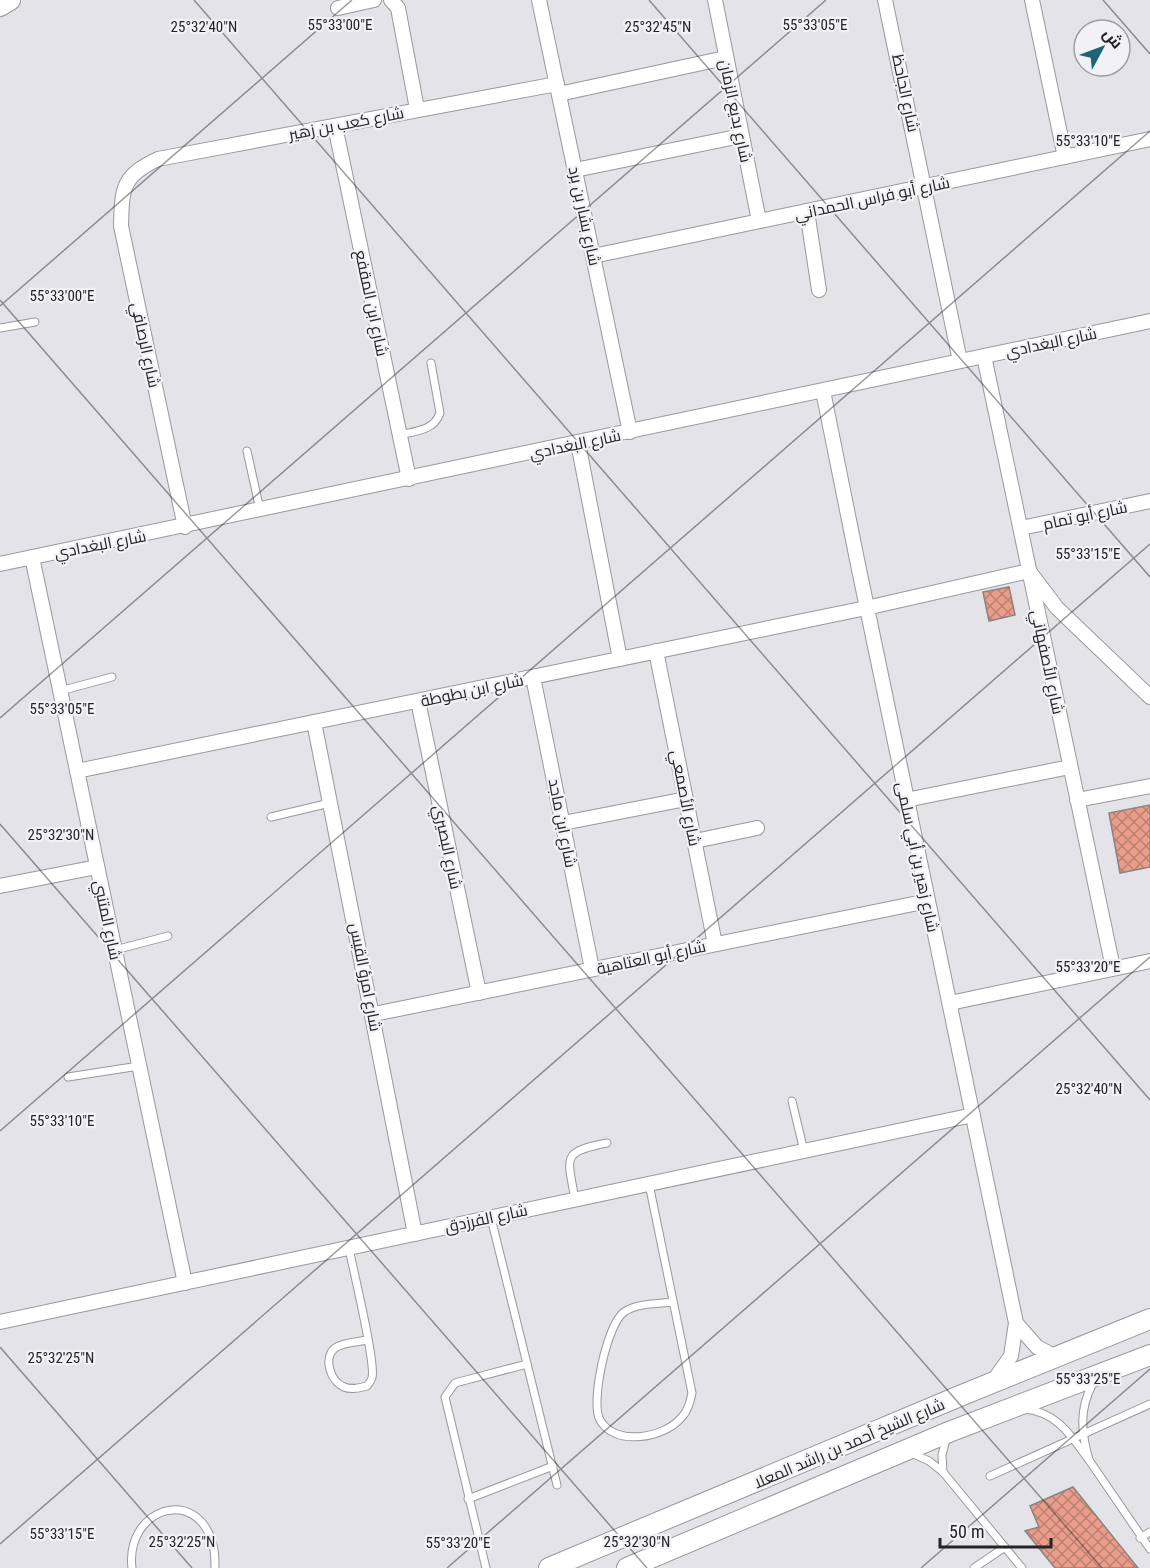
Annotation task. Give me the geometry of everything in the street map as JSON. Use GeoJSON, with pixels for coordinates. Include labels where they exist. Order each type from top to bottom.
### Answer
{"type":"FeatureCollection","features":[{"type":"Feature","properties":{"kind":"main road","name":"شارع الشيخ أحمد بن راشد المعلا"},"geometry":{"type":"LineString","coordinates":[[549,1568],[1150,1319]]}},
{"type":"Feature","properties":{"kind":"main road","name":"شارع الشيخ أحمد بن راشد المعلا"},"geometry":{"type":"LineString","coordinates":[[627,1568],[654,1562],[949,1432],[1150,1355]]}},
{"type":"Feature","properties":{"kind":"street"},"geometry":{"type":"LineString","coordinates":[[338,8],[374,0]]}},
{"type":"Feature","properties":{"kind":"street"},"geometry":{"type":"LineString","coordinates":[[391,0],[398,8],[417,109]]}},
{"type":"Feature","properties":{"kind":"street","name":"شارع بشار بن برد"},"geometry":{"type":"LineString","coordinates":[[539,0],[630,432]]}},
{"type":"Feature","properties":{"kind":"street","name":"شارع بديع الزمان"},"geometry":{"type":"LineString","coordinates":[[715,0],[724,58],[759,221]]}},
{"type":"Feature","properties":{"kind":"street","name":"شارع الجاحظ"},"geometry":{"type":"LineString","coordinates":[[885,0],[926,186],[960,361]]}},
{"type":"Feature","properties":{"kind":"street"},"geometry":{"type":"LineString","coordinates":[[1032,0],[1065,157]]}},
{"type":"Feature","properties":{"kind":"street","name":"شارع كعب بن زهير"},"geometry":{"type":"LineString","coordinates":[[138,168],[158,159],[417,109],[557,89],[724,58]]}},
{"type":"Feature","properties":{"kind":"street","name":"شارع ابن المقفع"},"geometry":{"type":"LineString","coordinates":[[335,126],[409,479]]}},
{"type":"Feature","properties":{"kind":"street"},"geometry":{"type":"LineString","coordinates":[[575,170],[741,135]]}},
{"type":"Feature","properties":{"kind":"street","name":"شارع أبو فراس الحمداني"},"geometry":{"type":"LineString","coordinates":[[593,256],[1150,139]]}},
{"type":"Feature","properties":{"kind":"street","name":"شارع الرصافي"},"geometry":{"type":"LineString","coordinates":[[138,168],[127,180],[122,196],[121,226],[185,527]]}},
{"type":"Feature","properties":{"kind":"street"},"geometry":{"type":"LineString","coordinates":[[807,211],[819,290]]}},
{"type":"Feature","properties":{"kind":"street","name":"شارع البغدادي"},"geometry":{"type":"LineString","coordinates":[[0,564],[185,527],[1150,321]]}},
{"type":"Feature","properties":{"kind":"street","name":"شارع الأصفهاني"},"geometry":{"type":"LineString","coordinates":[[984,356],[1113,968]]}},
{"type":"Feature","properties":{"kind":"street","name":"شارع زهير بن أبي سلمى"},"geometry":{"type":"LineString","coordinates":[[823,391],[866,608],[1016,1323],[1011,1356],[991,1383]]}},
{"type":"Feature","properties":{"kind":"street"},"geometry":{"type":"LineString","coordinates":[[578,443],[620,659]]}},
{"type":"Feature","properties":{"kind":"street","name":"شارع أبو تمام"},"geometry":{"type":"LineString","coordinates":[[1021,528],[1150,501]]}},
{"type":"Feature","properties":{"kind":"street","name":"شارع المتنبي"},"geometry":{"type":"LineString","coordinates":[[32,557],[185,1283]]}},
{"type":"Feature","properties":{"kind":"street"},"geometry":{"type":"LineString","coordinates":[[1029,571],[1057,608],[1150,697]]}},
{"type":"Feature","properties":{"kind":"street","name":"شارع ابن بطوطة"},"geometry":{"type":"LineString","coordinates":[[77,771],[866,608],[1029,571]]}},
{"type":"Feature","properties":{"kind":"street","name":"شارع الأصمعي"},"geometry":{"type":"LineString","coordinates":[[656,651],[714,944]]}},
{"type":"Feature","properties":{"kind":"street","name":"شارع ابن ماجد"},"geometry":{"type":"LineString","coordinates":[[533,677],[592,969]]}},
{"type":"Feature","properties":{"kind":"street","name":"شارع البصيري"},"geometry":{"type":"LineString","coordinates":[[418,701],[479,993]]}},
{"type":"Feature","properties":{"kind":"street","name":"شارع امرؤ القيس"},"geometry":{"type":"LineString","coordinates":[[314,722],[374,1014],[415,1233]]}},
{"type":"Feature","properties":{"kind":"street"},"geometry":{"type":"LineString","coordinates":[[906,800],[1070,767]]}},
{"type":"Feature","properties":{"kind":"street"},"geometry":{"type":"LineString","coordinates":[[1077,800],[1150,786]]}},
{"type":"Feature","properties":{"kind":"street"},"geometry":{"type":"LineString","coordinates":[[563,823],[686,799]]}},
{"type":"Feature","properties":{"kind":"street"},"geometry":{"type":"LineString","coordinates":[[695,841],[757,828]]}},
{"type":"Feature","properties":{"kind":"street"},"geometry":{"type":"LineString","coordinates":[[0,886],[97,867]]}},
{"type":"Feature","properties":{"kind":"street","name":"شارع أبو العتاهية"},"geometry":{"type":"LineString","coordinates":[[374,1014],[928,901]]}},
{"type":"Feature","properties":{"kind":"street"},"geometry":{"type":"LineString","coordinates":[[950,1003],[1150,961]]}},
{"type":"Feature","properties":{"kind":"street","name":"شارع الفرزدق"},"geometry":{"type":"LineString","coordinates":[[0,1322],[973,1115]]}},
{"type":"Feature","properties":{"kind":"street"},"geometry":{"type":"LineString","coordinates":[[1016,1323],[1028,1340],[1056,1357]]}},
{"type":"Feature","properties":{"kind":"lane"},"geometry":{"type":"LineString","coordinates":[[0,328],[35,322]]}},
{"type":"Feature","properties":{"kind":"lane"},"geometry":{"type":"LineString","coordinates":[[399,435],[427,429],[438,419],[440,413],[430,363]]}},
{"type":"Feature","properties":{"kind":"lane"},"geometry":{"type":"LineString","coordinates":[[247,452],[260,511]]}},
{"type":"Feature","properties":{"kind":"lane"},"geometry":{"type":"LineString","coordinates":[[60,692],[112,677]]}},
{"type":"Feature","properties":{"kind":"lane"},"geometry":{"type":"LineString","coordinates":[[271,817],[331,803]]}},
{"type":"Feature","properties":{"kind":"lane"},"geometry":{"type":"LineString","coordinates":[[114,950],[168,936]]}},
{"type":"Feature","properties":{"kind":"lane"},"geometry":{"type":"LineString","coordinates":[[68,1077],[139,1066]]}},
{"type":"Feature","properties":{"kind":"lane"},"geometry":{"type":"LineString","coordinates":[[792,1101],[804,1151]]}},
{"type":"Feature","properties":{"kind":"lane"},"geometry":{"type":"LineString","coordinates":[[575,1200],[569,1161],[573,1152],[580,1148],[607,1143]]}},
{"type":"Feature","properties":{"kind":"lane"},"geometry":{"type":"LineString","coordinates":[[649,1184],[692,1393],[690,1405],[681,1418],[664,1431],[623,1437],[609,1431],[600,1420],[595,1406],[603,1362],[616,1320],[634,1307],[673,1302]]}},
{"type":"Feature","properties":{"kind":"lane"},"geometry":{"type":"LineString","coordinates":[[490,1218],[557,1485]]}},
{"type":"Feature","properties":{"kind":"lane"},"geometry":{"type":"LineString","coordinates":[[349,1248],[367,1340],[372,1379],[367,1386],[351,1389],[342,1387],[337,1383],[328,1366],[331,1354],[336,1347],[367,1340]]}},
{"type":"Feature","properties":{"kind":"lane"},"geometry":{"type":"LineString","coordinates":[[486,1568],[445,1397],[455,1383],[527,1364]]}},
{"type":"Feature","properties":{"kind":"lane"},"geometry":{"type":"LineString","coordinates":[[1089,1460],[1081,1433],[1083,1409],[1096,1377]]}},
{"type":"Feature","properties":{"kind":"lane"},"geometry":{"type":"LineString","coordinates":[[990,1476],[1081,1433],[1150,1404]]}},
{"type":"Feature","properties":{"kind":"lane"},"geometry":{"type":"LineString","coordinates":[[1014,1408],[1041,1411],[1056,1420],[1073,1438],[1140,1538],[1150,1549]]}},
{"type":"Feature","properties":{"kind":"lane"},"geometry":{"type":"LineString","coordinates":[[943,1472],[942,1455],[949,1432]]}},
{"type":"Feature","properties":{"kind":"lane"},"geometry":{"type":"LineString","coordinates":[[904,1451],[921,1456],[943,1472],[1022,1568]]}},
{"type":"Feature","properties":{"kind":"lane"},"geometry":{"type":"LineString","coordinates":[[468,1498],[553,1466]]}},
{"type":"Feature","properties":{"kind":"lane"},"geometry":{"type":"LineString","coordinates":[[132,1568],[130,1554],[136,1535],[149,1517],[163,1510],[179,1508],[195,1517],[206,1530],[213,1545],[215,1568]]}},
{"type":"Feature","properties":{"kind":"lane"},"geometry":{"type":"LineString","coordinates":[[1140,1538],[1150,1532]]}},
{"type":"Feature","properties":{"kind":"lane"},"geometry":{"type":"LineString","coordinates":[[974,1568],[1005,1547]]}},
{"type":"Feature","properties":{"kind":"building"},"geometry":{"type":"Polygon","coordinates":[[[1009,587],[1015,615],[989,621],[983,592],[1009,587]]]}},
{"type":"Feature","properties":{"kind":"building"},"geometry":{"type":"Polygon","coordinates":[[[1150,805],[1150,867],[1120,873],[1109,813],[1150,805]]]}},
{"type":"Feature","properties":{"kind":"building"},"geometry":{"type":"Polygon","coordinates":[[[1073,1487],[1138,1568],[1055,1568],[1025,1531],[1039,1527],[1030,1506],[1073,1487]]]}}]}
